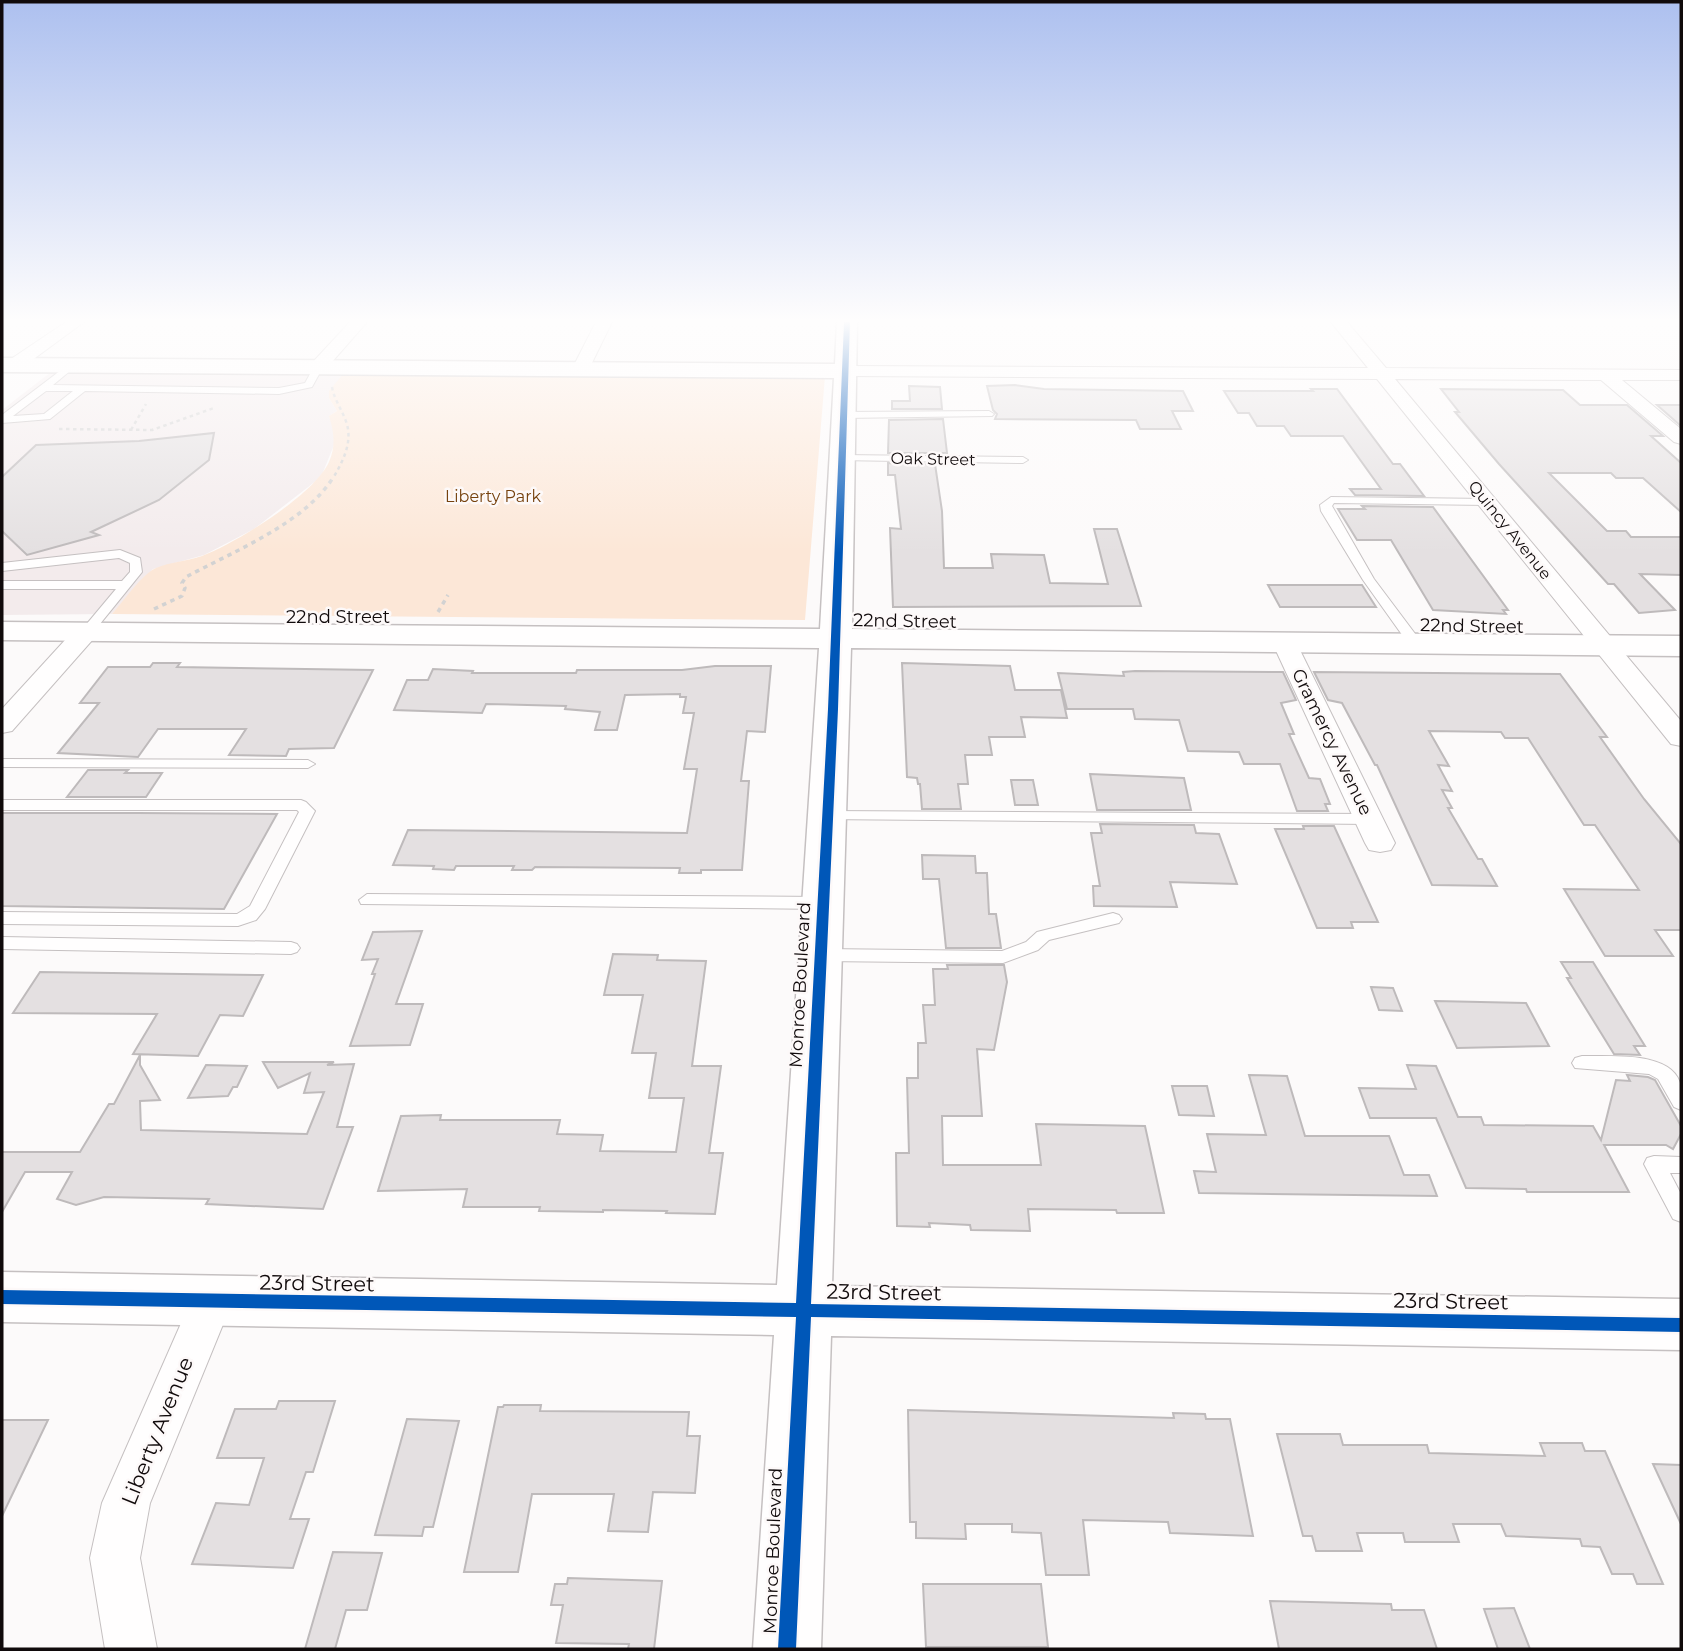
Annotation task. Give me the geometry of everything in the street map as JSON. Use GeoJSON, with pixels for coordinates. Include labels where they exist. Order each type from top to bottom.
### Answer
{"type":"FeatureCollection","features":[{"type":"Feature","properties":{"kind":"street","name":"Monroe Boulevard"},"geometry":{"type":"LineString","coordinates":[[787,1649],[835,638],[844,399]]}},
{"type":"Feature","properties":{"kind":"street","name":"Quincy Avenue"},"geometry":{"type":"LineString","coordinates":[[1402,399],[1681,738]]}},
{"type":"Feature","properties":{"kind":"street"},"geometry":{"type":"LineString","coordinates":[[1635,399],[1681,438]]}},
{"type":"Feature","properties":{"kind":"street","name":"22nd Street"},"geometry":{"type":"LineString","coordinates":[[2,631],[1681,646]]}},
{"type":"Feature","properties":{"kind":"street"},"geometry":{"type":"LineString","coordinates":[[2,725],[86,632]]}},
{"type":"Feature","properties":{"kind":"street","name":"Gramercy Avenue"},"geometry":{"type":"LineString","coordinates":[[1284,642],[1375,831]]}},
{"type":"Feature","properties":{"kind":"street","name":"23rd Street"},"geometry":{"type":"LineString","coordinates":[[2,1297],[1681,1325]]}},
{"type":"Feature","properties":{"kind":"street","name":"Liberty Avenue"},"geometry":{"type":"LineString","coordinates":[[131,1649],[115,1558],[126,1503],[212,1300]]}},
{"type":"Feature","properties":{"kind":"lane"},"geometry":{"type":"LineString","coordinates":[[2,420],[29,399]]}},
{"type":"Feature","properties":{"kind":"lane"},"geometry":{"type":"LineString","coordinates":[[2,420],[47,417],[69,399]]}},
{"type":"Feature","properties":{"kind":"lane"},"geometry":{"type":"LineString","coordinates":[[843,415],[989,414]]}},
{"type":"Feature","properties":{"kind":"lane","name":"Oak Street"},"geometry":{"type":"LineString","coordinates":[[842,458],[1023,460]]}},
{"type":"Feature","properties":{"kind":"lane"},"geometry":{"type":"LineString","coordinates":[[1415,643],[1347,546],[1326,505],[1331,500],[1487,502]]}},
{"type":"Feature","properties":{"kind":"lane"},"geometry":{"type":"LineString","coordinates":[[2,567],[120,554],[136,561],[136,572],[86,632]]}},
{"type":"Feature","properties":{"kind":"lane"},"geometry":{"type":"LineString","coordinates":[[2,585],[125,585]]}},
{"type":"Feature","properties":{"kind":"lane"},"geometry":{"type":"LineString","coordinates":[[2,763],[308,764]]}},
{"type":"Feature","properties":{"kind":"lane"},"geometry":{"type":"LineString","coordinates":[[2,805],[301,805],[306,807],[307,814],[257,909],[250,916],[239,920],[2,918]]}},
{"type":"Feature","properties":{"kind":"lane"},"geometry":{"type":"LineString","coordinates":[[826,816],[1375,831]]}},
{"type":"Feature","properties":{"kind":"lane"},"geometry":{"type":"LineString","coordinates":[[367,900],[822,903]]}},
{"type":"Feature","properties":{"kind":"lane"},"geometry":{"type":"LineString","coordinates":[[820,955],[1003,957],[1032,946],[1043,936],[1113,919]]}},
{"type":"Feature","properties":{"kind":"lane"},"geometry":{"type":"LineString","coordinates":[[2,943],[291,948]]}},
{"type":"Feature","properties":{"kind":"lane"},"geometry":{"type":"LineString","coordinates":[[1581,1063],[1653,1067],[1665,1074],[1681,1102]]}},
{"type":"Feature","properties":{"kind":"lane"},"geometry":{"type":"LineString","coordinates":[[1681,1165],[1654,1164],[1681,1213]]}},
{"type":"Feature","properties":{"kind":"path"},"geometry":{"type":"LineString","coordinates":[[131,430],[149,399]]}},
{"type":"Feature","properties":{"kind":"path"},"geometry":{"type":"LineString","coordinates":[[153,610],[182,596],[185,588],[182,583],[186,577],[260,539],[313,500],[336,475],[344,463],[349,425],[334,399]]}},
{"type":"Feature","properties":{"kind":"path"},"geometry":{"type":"LineString","coordinates":[[55,429],[152,430],[216,407]]}},
{"type":"Feature","properties":{"kind":"path"},"geometry":{"type":"LineString","coordinates":[[438,612],[448,595]]}},
{"type":"Feature","properties":{"kind":"shaded area"},"geometry":{"type":"Polygon","coordinates":[[[16,399],[330,399],[337,411],[329,416],[334,430],[334,445],[321,477],[254,529],[204,555],[153,569],[112,614],[2,615],[2,410],[16,399]]]}},
{"type":"Feature","properties":{"kind":"green space","name":"Liberty Park"},"geometry":{"type":"Polygon","coordinates":[[[330,399],[823,399],[805,620],[112,614],[151,571],[217,550],[273,516],[308,489],[329,462],[334,439],[329,416],[337,411],[330,399]]]}},
{"type":"Feature","properties":{"kind":"building"},"geometry":{"type":"Polygon","coordinates":[[[941,399],[942,409],[892,409],[892,401],[941,399]]]}},
{"type":"Feature","properties":{"kind":"building"},"geometry":{"type":"Polygon","coordinates":[[[990,399],[1187,399],[1193,411],[1172,411],[1181,429],[1140,429],[1136,420],[995,419],[997,414],[990,399]]]}},
{"type":"Feature","properties":{"kind":"building"},"geometry":{"type":"Polygon","coordinates":[[[1229,399],[1345,399],[1393,464],[1400,464],[1424,496],[1355,495],[1350,489],[1381,489],[1343,436],[1291,436],[1284,426],[1257,426],[1249,413],[1238,413],[1229,399]]]}},
{"type":"Feature","properties":{"kind":"building"},"geometry":{"type":"Polygon","coordinates":[[[1449,399],[1573,399],[1580,405],[1627,405],[1663,436],[1651,436],[1681,463],[1681,512],[1643,478],[1616,478],[1611,473],[1549,473],[1607,531],[1626,531],[1631,537],[1681,537],[1681,575],[1640,574],[1675,610],[1639,613],[1614,584],[1608,584],[1499,464],[1455,412],[1459,412],[1449,399]]]}},
{"type":"Feature","properties":{"kind":"building"},"geometry":{"type":"Polygon","coordinates":[[[1657,405],[1681,405],[1681,426],[1657,405]]]}},
{"type":"Feature","properties":{"kind":"building"},"geometry":{"type":"Polygon","coordinates":[[[943,419],[947,453],[888,453],[889,420],[943,419]]]}},
{"type":"Feature","properties":{"kind":"building"},"geometry":{"type":"Polygon","coordinates":[[[214,433],[209,460],[159,500],[91,532],[99,535],[27,555],[2,531],[2,477],[36,445],[139,441],[214,433]]]}},
{"type":"Feature","properties":{"kind":"building"},"geometry":{"type":"Polygon","coordinates":[[[888,463],[935,464],[942,511],[944,568],[993,568],[991,554],[1044,555],[1050,583],[1108,584],[1094,529],[1117,529],[1141,606],[893,607],[890,528],[901,529],[895,475],[888,475],[888,463]]]}},
{"type":"Feature","properties":{"kind":"building"},"geometry":{"type":"Polygon","coordinates":[[[1362,506],[1433,507],[1508,610],[1503,610],[1506,614],[1433,610],[1391,540],[1357,540],[1338,509],[1365,509],[1362,506]]]}},
{"type":"Feature","properties":{"kind":"building"},"geometry":{"type":"Polygon","coordinates":[[[1268,585],[1362,585],[1376,607],[1280,607],[1268,585]]]}},
{"type":"Feature","properties":{"kind":"building"},"geometry":{"type":"Polygon","coordinates":[[[153,663],[180,663],[177,667],[373,670],[334,748],[289,749],[286,756],[229,755],[246,729],[158,729],[138,757],[58,753],[99,703],[80,703],[108,667],[150,667],[153,663]]]}},
{"type":"Feature","properties":{"kind":"building"},"geometry":{"type":"Polygon","coordinates":[[[902,663],[1010,666],[1015,690],[1061,690],[1067,718],[1021,717],[1025,737],[989,737],[992,755],[965,755],[968,784],[958,784],[961,809],[922,809],[920,784],[917,778],[907,777],[902,663]]]}},
{"type":"Feature","properties":{"kind":"building"},"geometry":{"type":"Polygon","coordinates":[[[715,666],[771,666],[765,732],[747,731],[741,781],[749,781],[742,870],[679,873],[680,868],[535,867],[532,870],[512,870],[514,866],[456,866],[454,870],[433,869],[434,866],[393,865],[408,830],[687,833],[697,769],[684,769],[694,713],[683,713],[686,697],[680,697],[680,694],[625,695],[617,730],[595,730],[600,712],[565,709],[566,706],[486,704],[482,713],[394,710],[407,680],[428,680],[433,669],[473,671],[472,673],[576,673],[577,670],[682,670],[715,666]]]}},
{"type":"Feature","properties":{"kind":"building"},"geometry":{"type":"Polygon","coordinates":[[[1123,672],[1283,672],[1296,700],[1281,703],[1294,734],[1289,734],[1309,778],[1320,779],[1330,804],[1325,804],[1328,811],[1297,811],[1280,764],[1244,764],[1239,752],[1188,751],[1179,720],[1135,719],[1133,709],[1067,709],[1058,673],[1124,676],[1123,672]]]}},
{"type":"Feature","properties":{"kind":"building"},"geometry":{"type":"Polygon","coordinates":[[[1314,672],[1560,674],[1607,737],[1600,737],[1644,799],[1681,844],[1681,930],[1655,930],[1673,956],[1605,956],[1564,889],[1639,890],[1595,825],[1584,825],[1528,738],[1505,738],[1501,732],[1429,731],[1449,766],[1438,765],[1452,791],[1442,790],[1452,808],[1448,808],[1497,886],[1432,885],[1377,765],[1342,703],[1328,700],[1314,672]]]}},
{"type":"Feature","properties":{"kind":"building"},"geometry":{"type":"Polygon","coordinates":[[[88,770],[162,773],[146,797],[67,797],[88,770]]]}},
{"type":"Feature","properties":{"kind":"building"},"geometry":{"type":"Polygon","coordinates":[[[1090,774],[1184,778],[1191,810],[1097,810],[1090,774]]]}},
{"type":"Feature","properties":{"kind":"building"},"geometry":{"type":"Polygon","coordinates":[[[1011,780],[1033,780],[1038,805],[1015,805],[1011,780]]]}},
{"type":"Feature","properties":{"kind":"building"},"geometry":{"type":"Polygon","coordinates":[[[2,813],[277,814],[224,909],[2,906],[2,813]]]}},
{"type":"Feature","properties":{"kind":"building"},"geometry":{"type":"Polygon","coordinates":[[[1100,824],[1194,825],[1196,833],[1219,834],[1237,884],[1170,882],[1177,907],[1094,906],[1093,886],[1100,886],[1091,833],[1102,833],[1100,824]]]}},
{"type":"Feature","properties":{"kind":"building"},"geometry":{"type":"Polygon","coordinates":[[[1303,826],[1334,826],[1378,922],[1351,922],[1353,928],[1317,928],[1275,829],[1304,829],[1303,826]]]}},
{"type":"Feature","properties":{"kind":"building"},"geometry":{"type":"Polygon","coordinates":[[[922,855],[975,856],[976,873],[987,873],[989,914],[996,914],[1001,948],[946,948],[939,879],[923,879],[922,855]]]}},
{"type":"Feature","properties":{"kind":"building"},"geometry":{"type":"Polygon","coordinates":[[[422,931],[396,1004],[423,1004],[410,1045],[350,1046],[375,974],[372,974],[378,959],[362,960],[373,932],[422,931]]]}},
{"type":"Feature","properties":{"kind":"building"},"geometry":{"type":"Polygon","coordinates":[[[613,954],[658,955],[657,960],[706,961],[692,1066],[721,1066],[709,1153],[723,1153],[715,1214],[666,1213],[667,1211],[539,1211],[540,1207],[463,1207],[467,1189],[378,1191],[401,1116],[441,1115],[440,1120],[560,1120],[557,1134],[603,1135],[600,1151],[676,1152],[684,1098],[649,1098],[656,1053],[632,1053],[643,995],[604,995],[613,954]]]}},
{"type":"Feature","properties":{"kind":"building"},"geometry":{"type":"Polygon","coordinates":[[[1561,962],[1593,962],[1645,1046],[1634,1046],[1640,1055],[1614,1054],[1567,978],[1571,978],[1561,962]]]}},
{"type":"Feature","properties":{"kind":"building"},"geometry":{"type":"Polygon","coordinates":[[[947,965],[1004,965],[1007,982],[994,1050],[977,1049],[982,1116],[942,1116],[943,1165],[1041,1165],[1036,1124],[1145,1126],[1164,1213],[1028,1209],[1030,1231],[971,1230],[970,1225],[929,1223],[930,1227],[897,1226],[896,1153],[909,1153],[907,1078],[918,1078],[918,1043],[926,1043],[923,1005],[935,1005],[933,969],[948,969],[947,965]]]}},
{"type":"Feature","properties":{"kind":"building"},"geometry":{"type":"Polygon","coordinates":[[[40,972],[263,975],[243,1016],[220,1015],[198,1056],[133,1054],[157,1014],[13,1013],[40,972]]]}},
{"type":"Feature","properties":{"kind":"building"},"geometry":{"type":"Polygon","coordinates":[[[1371,987],[1393,988],[1402,1011],[1379,1010],[1371,987]]]}},
{"type":"Feature","properties":{"kind":"building"},"geometry":{"type":"Polygon","coordinates":[[[1435,1001],[1526,1003],[1549,1046],[1457,1048],[1435,1001]]]}},
{"type":"Feature","properties":{"kind":"building"},"geometry":{"type":"Polygon","coordinates":[[[140,1055],[140,1065],[160,1100],[140,1101],[141,1130],[307,1134],[324,1092],[304,1093],[310,1073],[278,1088],[263,1062],[354,1064],[337,1127],[353,1127],[323,1209],[206,1204],[209,1199],[104,1197],[76,1205],[57,1199],[72,1172],[25,1172],[2,1212],[2,1152],[80,1152],[109,1104],[114,1104],[140,1055]]]}},
{"type":"Feature","properties":{"kind":"building"},"geometry":{"type":"Polygon","coordinates":[[[206,1065],[247,1066],[237,1087],[233,1087],[228,1096],[188,1098],[206,1065]]]}},
{"type":"Feature","properties":{"kind":"building"},"geometry":{"type":"Polygon","coordinates":[[[1407,1065],[1436,1066],[1458,1117],[1481,1117],[1484,1125],[1593,1126],[1601,1140],[1616,1080],[1630,1081],[1627,1075],[1648,1077],[1655,1080],[1681,1126],[1681,1134],[1673,1149],[1666,1145],[1604,1145],[1629,1192],[1527,1192],[1526,1189],[1466,1188],[1436,1118],[1370,1118],[1359,1088],[1416,1089],[1407,1065]]]}},
{"type":"Feature","properties":{"kind":"building"},"geometry":{"type":"Polygon","coordinates":[[[1249,1075],[1287,1076],[1305,1136],[1389,1136],[1404,1175],[1429,1175],[1437,1196],[1199,1193],[1194,1171],[1216,1172],[1207,1134],[1266,1135],[1249,1075]]]}},
{"type":"Feature","properties":{"kind":"building"},"geometry":{"type":"Polygon","coordinates":[[[1172,1086],[1207,1086],[1214,1116],[1179,1115],[1172,1086]]]}},
{"type":"Feature","properties":{"kind":"building"},"geometry":{"type":"Polygon","coordinates":[[[279,1401],[335,1401],[313,1472],[306,1472],[290,1519],[309,1519],[293,1568],[192,1564],[216,1503],[249,1505],[264,1458],[217,1458],[235,1409],[276,1409],[279,1401]]]}},
{"type":"Feature","properties":{"kind":"building"},"geometry":{"type":"Polygon","coordinates":[[[541,1405],[540,1411],[689,1412],[687,1436],[700,1436],[695,1493],[653,1492],[648,1532],[608,1531],[614,1494],[532,1494],[518,1572],[464,1572],[498,1407],[541,1405]]]}},
{"type":"Feature","properties":{"kind":"building"},"geometry":{"type":"Polygon","coordinates":[[[908,1410],[1174,1418],[1173,1413],[1205,1414],[1206,1419],[1230,1419],[1253,1536],[1170,1533],[1168,1522],[1083,1520],[1089,1575],[1046,1575],[1041,1533],[1012,1532],[1012,1524],[965,1524],[966,1539],[916,1538],[916,1522],[910,1522],[908,1410]]]}},
{"type":"Feature","properties":{"kind":"building"},"geometry":{"type":"Polygon","coordinates":[[[407,1419],[459,1421],[433,1527],[424,1527],[422,1536],[375,1535],[407,1419]]]}},
{"type":"Feature","properties":{"kind":"building"},"geometry":{"type":"Polygon","coordinates":[[[2,1420],[48,1420],[2,1516],[2,1420]]]}},
{"type":"Feature","properties":{"kind":"building"},"geometry":{"type":"Polygon","coordinates":[[[1277,1434],[1340,1434],[1343,1445],[1427,1445],[1429,1453],[1545,1456],[1540,1443],[1582,1443],[1585,1451],[1605,1451],[1663,1584],[1637,1584],[1633,1574],[1612,1574],[1600,1547],[1582,1546],[1580,1539],[1506,1536],[1501,1524],[1453,1524],[1459,1542],[1405,1542],[1403,1533],[1357,1533],[1362,1551],[1316,1551],[1312,1536],[1303,1536],[1277,1434]]]}},
{"type":"Feature","properties":{"kind":"building"},"geometry":{"type":"Polygon","coordinates":[[[1653,1464],[1681,1465],[1681,1524],[1653,1464]]]}},
{"type":"Feature","properties":{"kind":"building"},"geometry":{"type":"Polygon","coordinates":[[[333,1552],[382,1553],[367,1610],[346,1610],[335,1649],[305,1649],[333,1552]]]}},
{"type":"Feature","properties":{"kind":"building"},"geometry":{"type":"Polygon","coordinates":[[[568,1578],[662,1581],[654,1649],[628,1649],[629,1644],[556,1643],[563,1605],[551,1605],[555,1584],[567,1584],[568,1578]]]}},
{"type":"Feature","properties":{"kind":"building"},"geometry":{"type":"Polygon","coordinates":[[[923,1584],[1041,1584],[1048,1647],[926,1647],[923,1584]]]}},
{"type":"Feature","properties":{"kind":"building"},"geometry":{"type":"Polygon","coordinates":[[[1270,1601],[1391,1604],[1392,1610],[1424,1610],[1437,1649],[1279,1649],[1270,1601]]]}},
{"type":"Feature","properties":{"kind":"building"},"geometry":{"type":"Polygon","coordinates":[[[1514,1608],[1530,1649],[1498,1649],[1484,1609],[1514,1608]]]}},
{"type":"Feature","properties":{"kind":"cycle path"},"geometry":{"type":"LineString","coordinates":[[787,1649],[833,709],[844,399]]}},
{"type":"Feature","properties":{"kind":"cycle path"},"geometry":{"type":"LineString","coordinates":[[2,1297],[1681,1325]]}}]}
